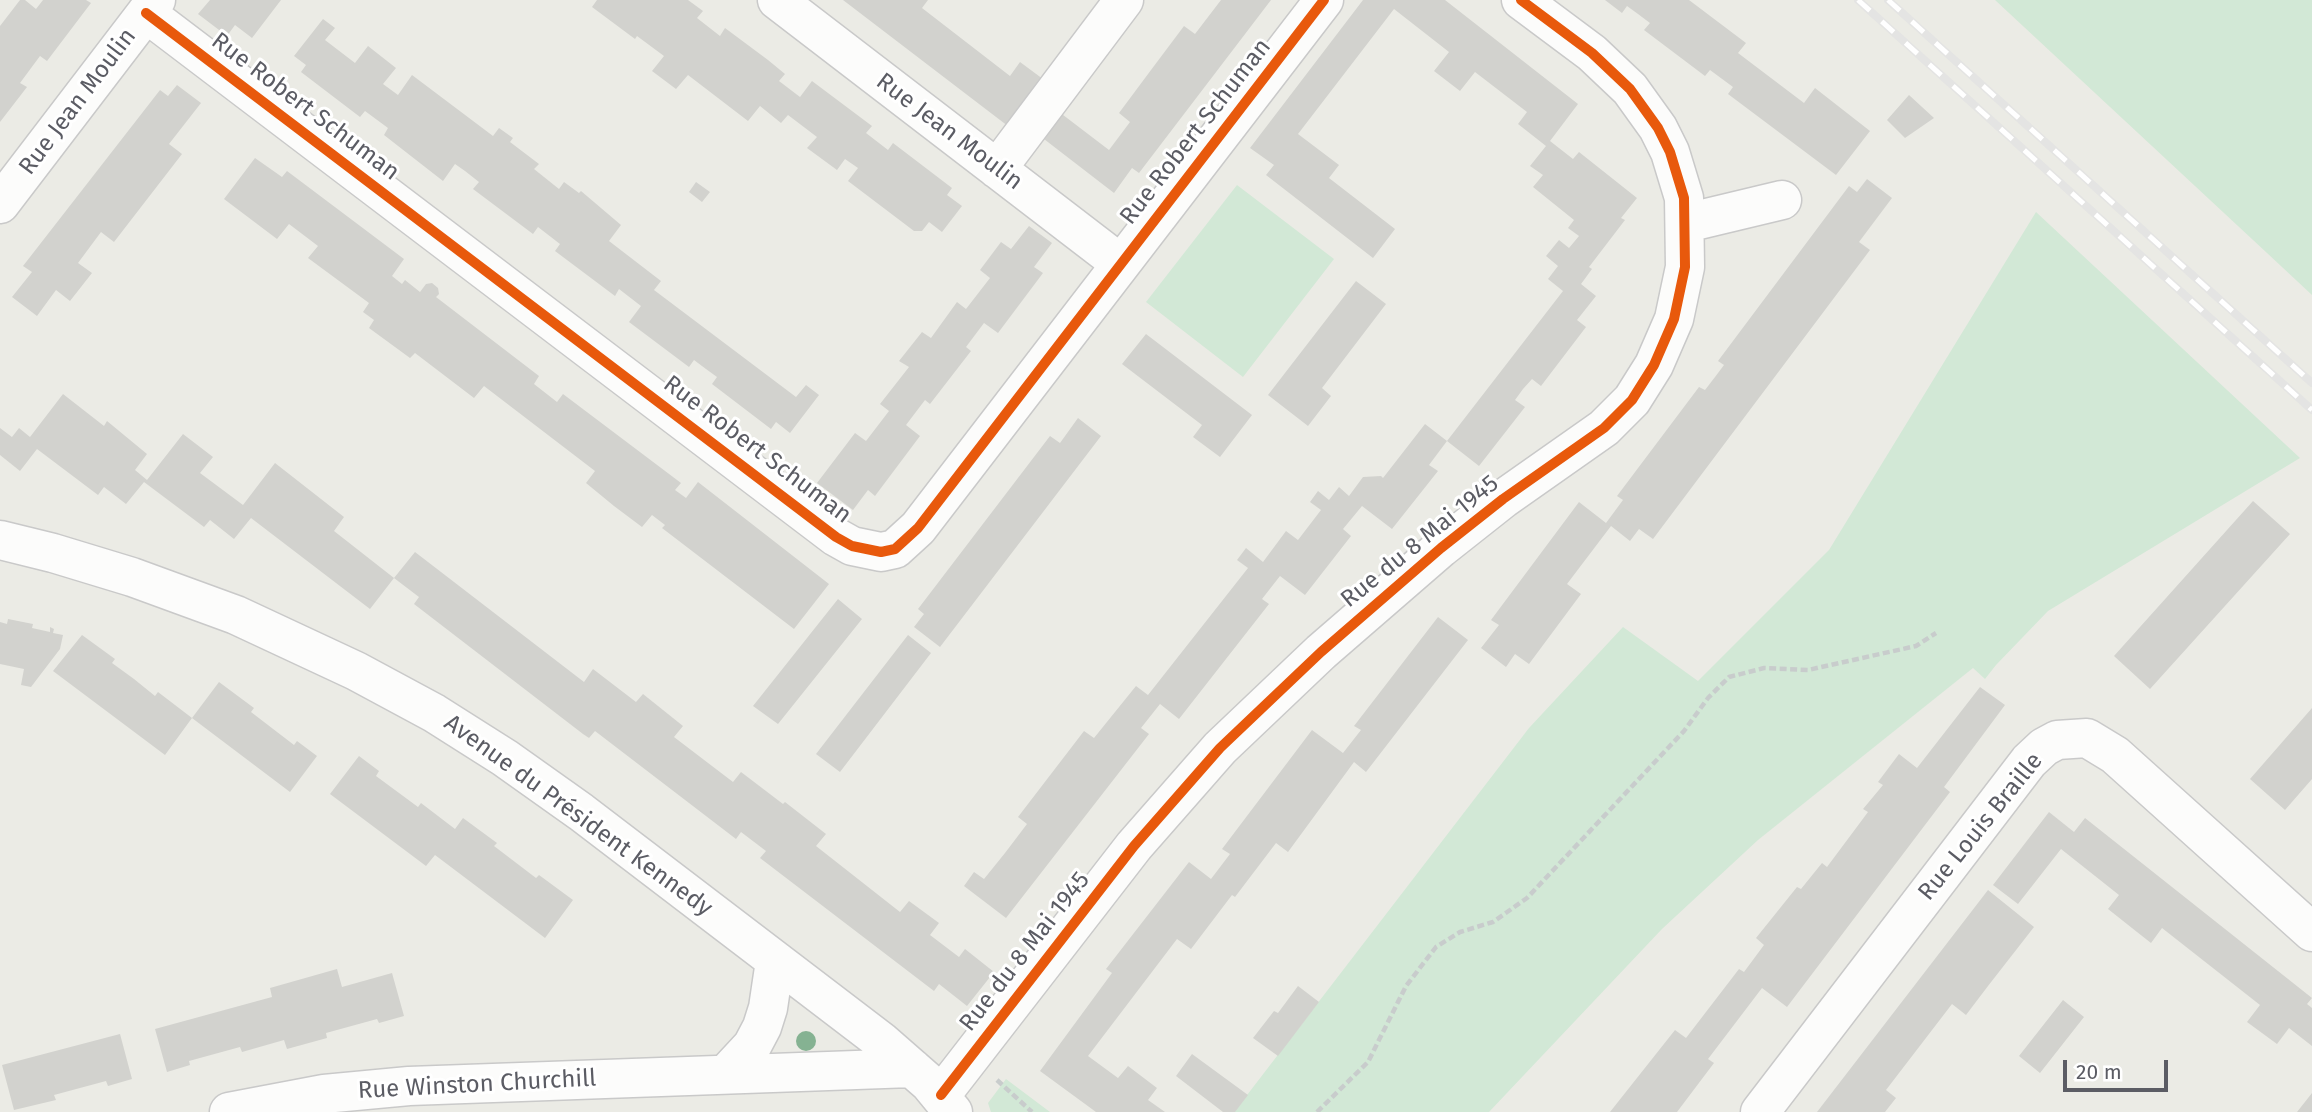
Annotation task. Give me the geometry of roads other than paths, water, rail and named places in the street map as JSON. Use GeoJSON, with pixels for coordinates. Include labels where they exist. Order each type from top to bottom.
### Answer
{"type":"FeatureCollection","features":[{"type":"Feature","properties":{"kind":"street","name":"Rue Jean Moulin"},"geometry":{"type":"LineString","coordinates":[[777,0],[1121,264]]}},
{"type":"Feature","properties":{"kind":"street"},"geometry":{"type":"LineString","coordinates":[[997,169],[1124,0]]}},
{"type":"Feature","properties":{"kind":"street","name":"Rue Robert Schuman"},"geometry":{"type":"LineString","coordinates":[[151,7],[836,537],[867,551],[881,552],[895,549],[918,528],[1324,0]]}},
{"type":"Feature","properties":{"kind":"street","name":"Rue du 8 Mai 1945"},"geometry":{"type":"LineString","coordinates":[[947,1103],[970,1056],[1161,813],[1252,716],[1441,548],[1503,499],[1586,443],[1621,413],[1654,365],[1674,319],[1685,267],[1684,198],[1670,152],[1645,107],[1630,89],[1599,60],[1521,0]]}},
{"type":"Feature","properties":{"kind":"street","name":"Rue Jean Moulin"},"geometry":{"type":"LineString","coordinates":[[0,204],[151,7]]}},
{"type":"Feature","properties":{"kind":"street"},"geometry":{"type":"LineString","coordinates":[[1686,223],[1782,200]]}},
{"type":"Feature","properties":{"kind":"street","name":"Avenue du Président Kennedy"},"geometry":{"type":"LineString","coordinates":[[0,540],[120,573],[236,615],[305,646],[406,698],[477,739],[538,781],[775,961],[912,1068],[947,1103]]}},
{"type":"Feature","properties":{"kind":"street","name":"Rue Louis Braille"},"geometry":{"type":"LineString","coordinates":[[1760,1112],[2029,761],[2044,747],[2057,740],[2087,738],[2115,755],[2312,932]]}},
{"type":"Feature","properties":{"kind":"street"},"geometry":{"type":"LineString","coordinates":[[726,1074],[752,1046],[762,1027],[768,1008],[775,961]]}},
{"type":"Feature","properties":{"kind":"street","name":"Rue Winston Churchill"},"geometry":{"type":"LineString","coordinates":[[229,1112],[295,1098],[373,1088],[912,1068]]}},
{"type":"Feature","properties":{"kind":"railway"},"geometry":{"type":"LineString","coordinates":[[1858,0],[2312,410]]}},
{"type":"Feature","properties":{"kind":"railway"},"geometry":{"type":"LineString","coordinates":[[1888,0],[2312,383]]}}]}
